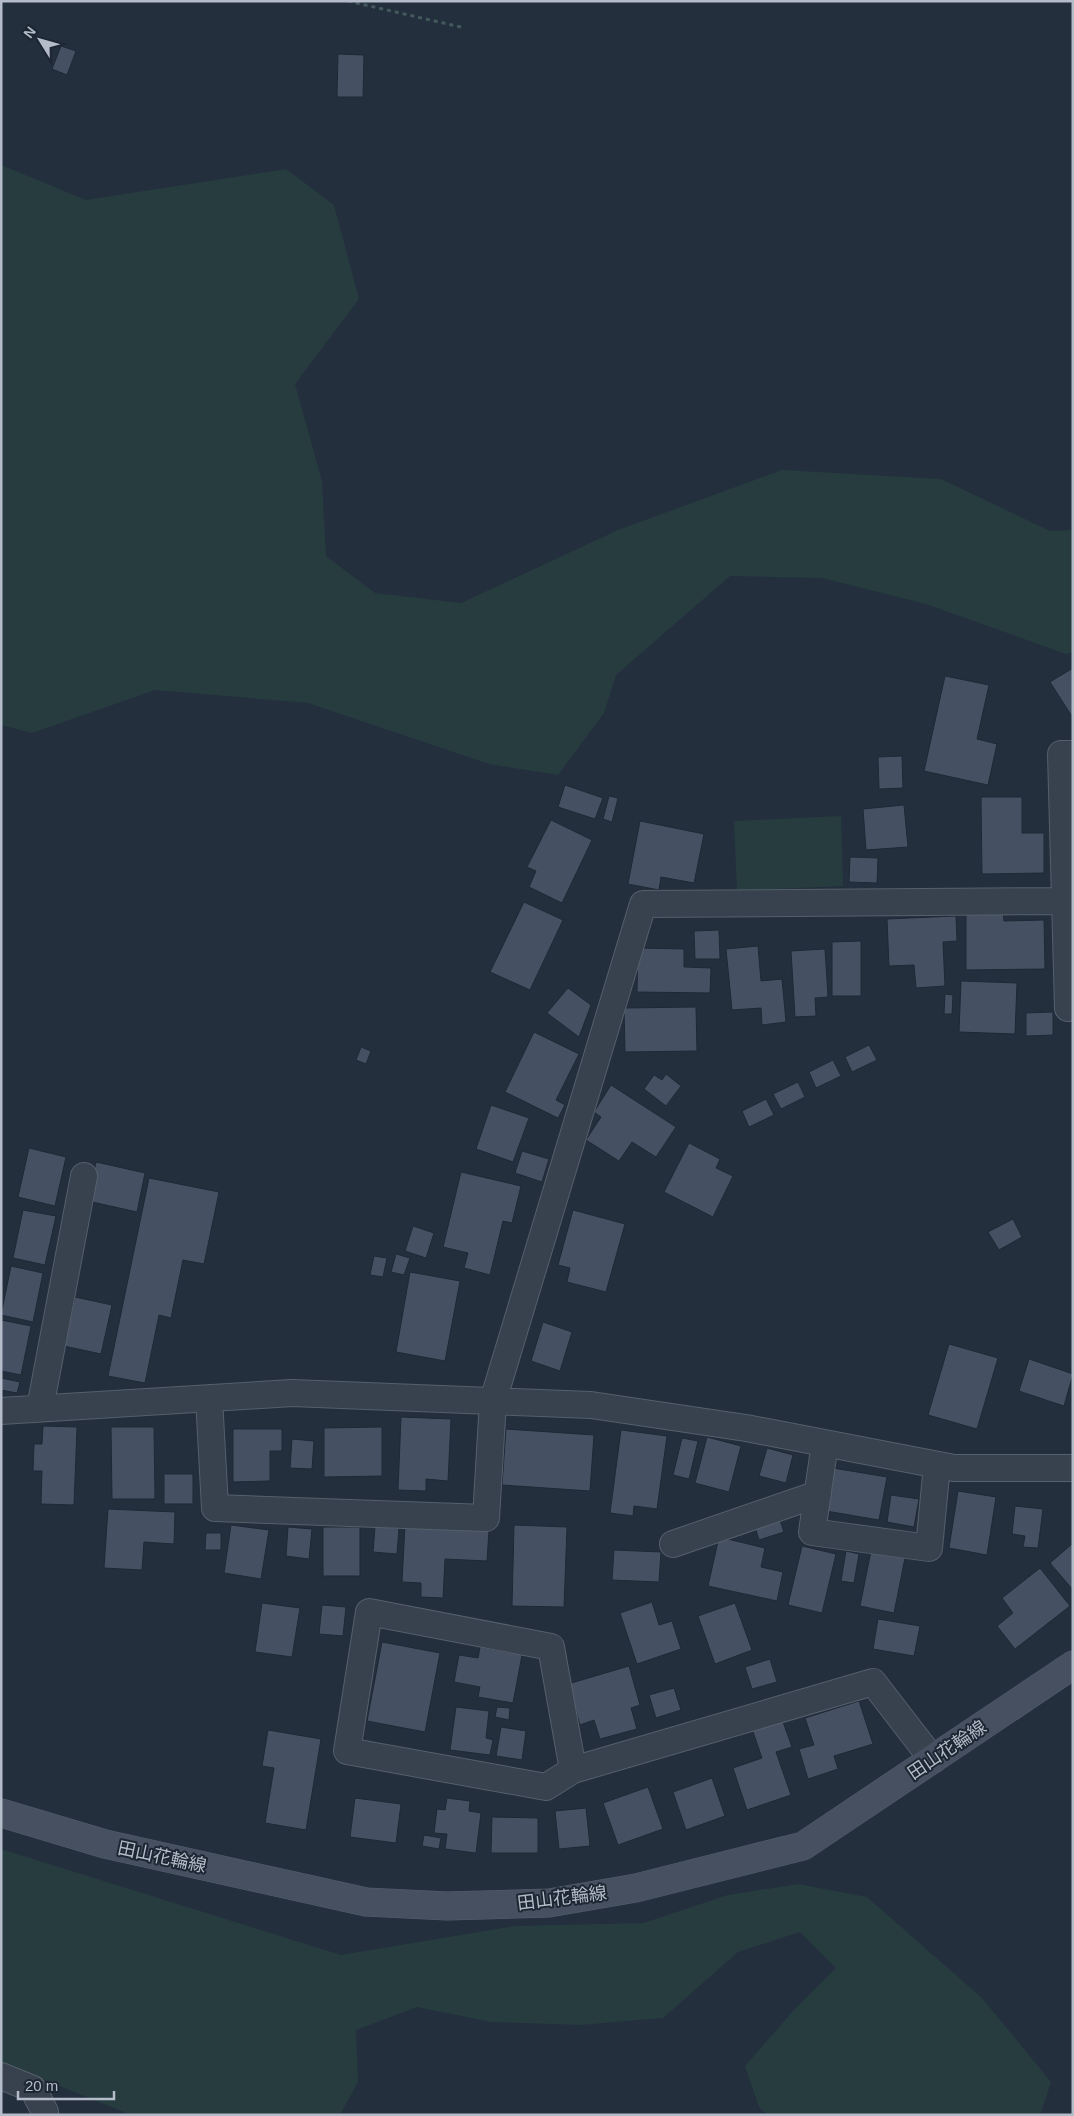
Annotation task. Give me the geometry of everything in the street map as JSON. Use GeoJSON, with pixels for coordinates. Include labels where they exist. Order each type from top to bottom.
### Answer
{"type":"FeatureCollection","features":[{"type":"Feature","properties":{"kind":"main road","name":"田山花輪線"},"geometry":{"type":"LineString","coordinates":[[1,1812],[105,1844],[366,1902],[447,1906],[550,1903],[636,1888],[802,1846],[1073,1665]]}},
{"type":"Feature","properties":{"kind":"street"},"geometry":{"type":"LineString","coordinates":[[1068,1008],[1061,754],[1073,754]]}},
{"type":"Feature","properties":{"kind":"street"},"geometry":{"type":"LineString","coordinates":[[209,1398],[215,1508],[486,1518],[493,1401],[644,904],[1065,901]]}},
{"type":"Feature","properties":{"kind":"street"},"geometry":{"type":"LineString","coordinates":[[40,1408],[84,1176]]}},
{"type":"Feature","properties":{"kind":"street"},"geometry":{"type":"LineString","coordinates":[[1,1411],[292,1393],[591,1405],[746,1428],[954,1468],[1073,1468]]}},
{"type":"Feature","properties":{"kind":"street"},"geometry":{"type":"LineString","coordinates":[[826,1443],[812,1532],[929,1548],[937,1465]]}},
{"type":"Feature","properties":{"kind":"street"},"geometry":{"type":"LineString","coordinates":[[672,1544],[818,1494]]}},
{"type":"Feature","properties":{"kind":"street"},"geometry":{"type":"LineString","coordinates":[[573,1770],[551,1647],[370,1612],[347,1751],[546,1787],[573,1770],[873,1682],[933,1760]]}},
{"type":"Feature","properties":{"kind":"street"},"geometry":{"type":"LineString","coordinates":[[1,2076],[33,2089],[45,2115]]}},
{"type":"Feature","properties":{"kind":"path"},"geometry":{"type":"LineString","coordinates":[[348,1],[465,28]]}},
{"type":"Feature","properties":{"kind":"green space"},"geometry":{"type":"Polygon","coordinates":[[[1,165],[86,200],[286,169],[334,205],[359,299],[295,384],[322,481],[326,556],[375,593],[461,603],[618,530],[782,470],[941,479],[1050,531],[1073,530],[1073,652],[1066,654],[926,604],[822,578],[730,576],[616,675],[604,713],[558,775],[489,764],[308,703],[155,690],[32,733],[1,725],[1,165]]]}},
{"type":"Feature","properties":{"kind":"green space"},"geometry":{"type":"Polygon","coordinates":[[[841,816],[843,886],[737,891],[734,821],[841,816]]]}},
{"type":"Feature","properties":{"kind":"green space"},"geometry":{"type":"Polygon","coordinates":[[[1,1849],[341,1955],[515,1926],[644,1923],[728,1895],[798,1884],[867,1897],[982,1998],[1051,2082],[1040,2115],[768,2115],[759,2107],[745,2066],[792,2012],[836,1968],[800,1932],[738,1952],[663,2018],[581,2025],[492,2022],[417,2007],[356,2030],[358,2082],[340,2115],[131,2115],[1,2062],[1,1849]]]}},
{"type":"Feature","properties":{"kind":"building"},"geometry":{"type":"Polygon","coordinates":[[[61,46],[76,51],[67,75],[52,69],[61,46]]]}},
{"type":"Feature","properties":{"kind":"building"},"geometry":{"type":"Polygon","coordinates":[[[338,54],[364,55],[363,97],[337,97],[338,54]]]}},
{"type":"Feature","properties":{"kind":"building"},"geometry":{"type":"Polygon","coordinates":[[[1073,668],[1073,718],[1050,682],[1073,668]]]}},
{"type":"Feature","properties":{"kind":"building"},"geometry":{"type":"Polygon","coordinates":[[[945,676],[989,685],[977,739],[997,744],[988,785],[924,771],[945,676]]]}},
{"type":"Feature","properties":{"kind":"building"},"geometry":{"type":"Polygon","coordinates":[[[902,756],[903,788],[879,789],[878,757],[902,756]]]}},
{"type":"Feature","properties":{"kind":"building"},"geometry":{"type":"Polygon","coordinates":[[[565,785],[603,798],[595,819],[558,807],[565,785]]]}},
{"type":"Feature","properties":{"kind":"building"},"geometry":{"type":"Polygon","coordinates":[[[609,796],[618,798],[612,822],[603,819],[609,796]]]}},
{"type":"Feature","properties":{"kind":"building"},"geometry":{"type":"Polygon","coordinates":[[[981,797],[1022,797],[1022,833],[1044,833],[1044,873],[982,874],[981,797]]]}},
{"type":"Feature","properties":{"kind":"building"},"geometry":{"type":"Polygon","coordinates":[[[904,805],[908,847],[866,850],[863,809],[904,805]]]}},
{"type":"Feature","properties":{"kind":"building"},"geometry":{"type":"Polygon","coordinates":[[[551,820],[592,840],[562,903],[529,887],[536,871],[527,867],[551,820]]]}},
{"type":"Feature","properties":{"kind":"building"},"geometry":{"type":"Polygon","coordinates":[[[640,821],[704,834],[694,883],[661,877],[659,890],[628,884],[640,821]]]}},
{"type":"Feature","properties":{"kind":"building"},"geometry":{"type":"Polygon","coordinates":[[[850,857],[878,858],[877,883],[849,882],[850,857]]]}},
{"type":"Feature","properties":{"kind":"building"},"geometry":{"type":"Polygon","coordinates":[[[524,902],[563,920],[530,990],[490,972],[524,902]]]}},
{"type":"Feature","properties":{"kind":"building"},"geometry":{"type":"Polygon","coordinates":[[[966,911],[1003,911],[1004,921],[1044,920],[1045,969],[966,970],[966,911]]]}},
{"type":"Feature","properties":{"kind":"building"},"geometry":{"type":"Polygon","coordinates":[[[956,916],[957,941],[943,942],[945,986],[916,988],[914,965],[889,966],[887,919],[956,916]]]}},
{"type":"Feature","properties":{"kind":"building"},"geometry":{"type":"Polygon","coordinates":[[[719,930],[720,959],[695,959],[694,931],[719,930]]]}},
{"type":"Feature","properties":{"kind":"building"},"geometry":{"type":"Polygon","coordinates":[[[861,941],[861,996],[832,996],[832,942],[861,941]]]}},
{"type":"Feature","properties":{"kind":"building"},"geometry":{"type":"Polygon","coordinates":[[[758,946],[761,981],[782,979],[786,1022],[762,1025],[761,1008],[732,1010],[726,949],[758,946]]]}},
{"type":"Feature","properties":{"kind":"building"},"geometry":{"type":"Polygon","coordinates":[[[638,948],[684,949],[684,967],[711,968],[710,993],[637,992],[638,948]]]}},
{"type":"Feature","properties":{"kind":"building"},"geometry":{"type":"Polygon","coordinates":[[[825,949],[828,997],[815,998],[816,1016],[795,1017],[791,951],[825,949]]]}},
{"type":"Feature","properties":{"kind":"building"},"geometry":{"type":"Polygon","coordinates":[[[961,981],[1017,983],[1015,1034],[959,1032],[961,981]]]}},
{"type":"Feature","properties":{"kind":"building"},"geometry":{"type":"Polygon","coordinates":[[[568,988],[591,1005],[579,1037],[547,1013],[568,988]]]}},
{"type":"Feature","properties":{"kind":"building"},"geometry":{"type":"Polygon","coordinates":[[[945,994],[953,995],[952,1014],[944,1014],[945,994]]]}},
{"type":"Feature","properties":{"kind":"building"},"geometry":{"type":"Polygon","coordinates":[[[696,1007],[697,1051],[625,1052],[624,1008],[696,1007]]]}},
{"type":"Feature","properties":{"kind":"building"},"geometry":{"type":"Polygon","coordinates":[[[1053,1012],[1053,1035],[1026,1036],[1026,1013],[1053,1012]]]}},
{"type":"Feature","properties":{"kind":"building"},"geometry":{"type":"Polygon","coordinates":[[[534,1032],[579,1054],[556,1100],[565,1105],[558,1118],[505,1092],[534,1032]]]}},
{"type":"Feature","properties":{"kind":"building"},"geometry":{"type":"Polygon","coordinates":[[[869,1045],[877,1060],[852,1072],[845,1057],[869,1045]]]}},
{"type":"Feature","properties":{"kind":"building"},"geometry":{"type":"Polygon","coordinates":[[[361,1047],[371,1051],[366,1064],[356,1060],[361,1047]]]}},
{"type":"Feature","properties":{"kind":"building"},"geometry":{"type":"Polygon","coordinates":[[[833,1060],[841,1076],[816,1088],[809,1072],[833,1060]]]}},
{"type":"Feature","properties":{"kind":"building"},"geometry":{"type":"Polygon","coordinates":[[[666,1074],[681,1086],[666,1106],[644,1089],[654,1075],[662,1080],[666,1074]]]}},
{"type":"Feature","properties":{"kind":"building"},"geometry":{"type":"Polygon","coordinates":[[[798,1082],[805,1097],[781,1109],[773,1094],[798,1082]]]}},
{"type":"Feature","properties":{"kind":"building"},"geometry":{"type":"Polygon","coordinates":[[[611,1085],[676,1127],[656,1157],[632,1142],[619,1161],[586,1140],[601,1117],[594,1112],[611,1085]]]}},
{"type":"Feature","properties":{"kind":"building"},"geometry":{"type":"Polygon","coordinates":[[[766,1099],[774,1115],[749,1127],[742,1111],[766,1099]]]}},
{"type":"Feature","properties":{"kind":"building"},"geometry":{"type":"Polygon","coordinates":[[[491,1105],[529,1118],[513,1162],[476,1149],[491,1105]]]}},
{"type":"Feature","properties":{"kind":"building"},"geometry":{"type":"Polygon","coordinates":[[[689,1143],[720,1159],[716,1168],[733,1176],[713,1217],[664,1192],[689,1143]]]}},
{"type":"Feature","properties":{"kind":"building"},"geometry":{"type":"Polygon","coordinates":[[[29,1148],[66,1157],[55,1206],[18,1197],[29,1148]]]}},
{"type":"Feature","properties":{"kind":"building"},"geometry":{"type":"Polygon","coordinates":[[[522,1151],[549,1159],[542,1182],[515,1173],[522,1151]]]}},
{"type":"Feature","properties":{"kind":"building"},"geometry":{"type":"Polygon","coordinates":[[[96,1162],[145,1173],[137,1212],[88,1201],[96,1162]]]}},
{"type":"Feature","properties":{"kind":"building"},"geometry":{"type":"Polygon","coordinates":[[[461,1172],[521,1186],[512,1223],[503,1221],[490,1275],[464,1268],[468,1253],[443,1247],[461,1172]]]}},
{"type":"Feature","properties":{"kind":"building"},"geometry":{"type":"Polygon","coordinates":[[[149,1178],[219,1192],[204,1264],[183,1260],[171,1318],[159,1315],[145,1383],[108,1376],[149,1178]]]}},
{"type":"Feature","properties":{"kind":"building"},"geometry":{"type":"Polygon","coordinates":[[[23,1210],[56,1216],[45,1265],[13,1258],[23,1210]]]}},
{"type":"Feature","properties":{"kind":"building"},"geometry":{"type":"Polygon","coordinates":[[[573,1210],[625,1224],[606,1292],[567,1282],[570,1268],[558,1265],[573,1210]]]}},
{"type":"Feature","properties":{"kind":"building"},"geometry":{"type":"Polygon","coordinates":[[[1013,1219],[1022,1237],[999,1250],[988,1232],[1013,1219]]]}},
{"type":"Feature","properties":{"kind":"building"},"geometry":{"type":"Polygon","coordinates":[[[413,1226],[434,1233],[426,1258],[405,1251],[413,1226]]]}},
{"type":"Feature","properties":{"kind":"building"},"geometry":{"type":"Polygon","coordinates":[[[396,1254],[410,1258],[404,1275],[391,1272],[396,1254]]]}},
{"type":"Feature","properties":{"kind":"building"},"geometry":{"type":"Polygon","coordinates":[[[374,1256],[387,1258],[383,1277],[370,1275],[374,1256]]]}},
{"type":"Feature","properties":{"kind":"building"},"geometry":{"type":"Polygon","coordinates":[[[11,1266],[43,1273],[33,1322],[1,1315],[11,1266]]]}},
{"type":"Feature","properties":{"kind":"building"},"geometry":{"type":"Polygon","coordinates":[[[410,1272],[460,1281],[445,1361],[396,1352],[410,1272]]]}},
{"type":"Feature","properties":{"kind":"building"},"geometry":{"type":"Polygon","coordinates":[[[75,1297],[112,1305],[101,1354],[64,1346],[75,1297]]]}},
{"type":"Feature","properties":{"kind":"building"},"geometry":{"type":"Polygon","coordinates":[[[1,1320],[31,1326],[21,1375],[1,1371],[1,1320]]]}},
{"type":"Feature","properties":{"kind":"building"},"geometry":{"type":"Polygon","coordinates":[[[543,1322],[572,1332],[560,1371],[531,1361],[543,1322]]]}},
{"type":"Feature","properties":{"kind":"building"},"geometry":{"type":"Polygon","coordinates":[[[949,1344],[998,1358],[977,1429],[928,1415],[949,1344]]]}},
{"type":"Feature","properties":{"kind":"building"},"geometry":{"type":"Polygon","coordinates":[[[1029,1359],[1073,1374],[1064,1406],[1019,1391],[1029,1359]]]}},
{"type":"Feature","properties":{"kind":"building"},"geometry":{"type":"Polygon","coordinates":[[[1,1378],[20,1382],[17,1393],[1,1390],[1,1378]]]}},
{"type":"Feature","properties":{"kind":"building"},"geometry":{"type":"Polygon","coordinates":[[[401,1417],[451,1419],[448,1481],[426,1479],[426,1491],[398,1490],[401,1417]]]}},
{"type":"Feature","properties":{"kind":"building"},"geometry":{"type":"Polygon","coordinates":[[[43,1426],[77,1427],[74,1505],[41,1504],[42,1471],[33,1471],[34,1444],[42,1444],[43,1426]]]}},
{"type":"Feature","properties":{"kind":"building"},"geometry":{"type":"Polygon","coordinates":[[[111,1427],[154,1427],[155,1499],[112,1499],[111,1427]]]}},
{"type":"Feature","properties":{"kind":"building"},"geometry":{"type":"Polygon","coordinates":[[[382,1427],[382,1476],[324,1477],[324,1428],[382,1427]]]}},
{"type":"Feature","properties":{"kind":"building"},"geometry":{"type":"Polygon","coordinates":[[[233,1429],[282,1429],[282,1451],[270,1451],[270,1481],[233,1482],[233,1429]]]}},
{"type":"Feature","properties":{"kind":"building"},"geometry":{"type":"Polygon","coordinates":[[[506,1429],[594,1435],[590,1491],[502,1485],[506,1429]]]}},
{"type":"Feature","properties":{"kind":"building"},"geometry":{"type":"Polygon","coordinates":[[[621,1430],[667,1436],[657,1509],[634,1506],[633,1516],[610,1513],[621,1430]]]}},
{"type":"Feature","properties":{"kind":"building"},"geometry":{"type":"Polygon","coordinates":[[[707,1437],[741,1446],[729,1492],[695,1483],[707,1437]]]}},
{"type":"Feature","properties":{"kind":"building"},"geometry":{"type":"Polygon","coordinates":[[[682,1438],[698,1441],[689,1479],[673,1475],[682,1438]]]}},
{"type":"Feature","properties":{"kind":"building"},"geometry":{"type":"Polygon","coordinates":[[[292,1439],[314,1441],[312,1469],[290,1468],[292,1439]]]}},
{"type":"Feature","properties":{"kind":"building"},"geometry":{"type":"Polygon","coordinates":[[[767,1448],[793,1455],[786,1483],[759,1476],[767,1448]]]}},
{"type":"Feature","properties":{"kind":"building"},"geometry":{"type":"Polygon","coordinates":[[[833,1468],[887,1477],[879,1520],[826,1511],[833,1468]]]}},
{"type":"Feature","properties":{"kind":"building"},"geometry":{"type":"Polygon","coordinates":[[[164,1474],[193,1474],[193,1504],[164,1504],[164,1474]]]}},
{"type":"Feature","properties":{"kind":"building"},"geometry":{"type":"Polygon","coordinates":[[[958,1491],[996,1497],[987,1555],[949,1548],[958,1491]]]}},
{"type":"Feature","properties":{"kind":"building"},"geometry":{"type":"Polygon","coordinates":[[[891,1495],[919,1499],[914,1527],[887,1522],[891,1495]]]}},
{"type":"Feature","properties":{"kind":"building"},"geometry":{"type":"Polygon","coordinates":[[[1015,1506],[1043,1509],[1038,1548],[1023,1547],[1025,1536],[1012,1534],[1015,1506]]]}},
{"type":"Feature","properties":{"kind":"building"},"geometry":{"type":"Polygon","coordinates":[[[108,1509],[175,1512],[174,1544],[144,1542],[142,1570],[104,1568],[108,1509]]]}},
{"type":"Feature","properties":{"kind":"building"},"geometry":{"type":"Polygon","coordinates":[[[779,1517],[784,1532],[759,1540],[754,1524],[779,1517]]]}},
{"type":"Feature","properties":{"kind":"building"},"geometry":{"type":"Polygon","coordinates":[[[231,1525],[269,1530],[261,1579],[224,1573],[231,1525]]]}},
{"type":"Feature","properties":{"kind":"building"},"geometry":{"type":"Polygon","coordinates":[[[405,1525],[489,1530],[487,1561],[445,1559],[443,1598],[421,1597],[421,1583],[402,1582],[405,1525]]]}},
{"type":"Feature","properties":{"kind":"building"},"geometry":{"type":"Polygon","coordinates":[[[514,1525],[567,1527],[564,1607],[512,1606],[514,1525]]]}},
{"type":"Feature","properties":{"kind":"building"},"geometry":{"type":"Polygon","coordinates":[[[288,1527],[312,1529],[309,1559],[286,1556],[288,1527]]]}},
{"type":"Feature","properties":{"kind":"building"},"geometry":{"type":"Polygon","coordinates":[[[323,1527],[360,1527],[360,1576],[323,1576],[323,1527]]]}},
{"type":"Feature","properties":{"kind":"building"},"geometry":{"type":"Polygon","coordinates":[[[375,1527],[399,1528],[397,1554],[373,1552],[375,1527]]]}},
{"type":"Feature","properties":{"kind":"building"},"geometry":{"type":"Polygon","coordinates":[[[206,1533],[221,1533],[221,1550],[205,1550],[206,1533]]]}},
{"type":"Feature","properties":{"kind":"building"},"geometry":{"type":"Polygon","coordinates":[[[719,1537],[765,1548],[761,1567],[783,1572],[777,1601],[708,1586],[719,1537]]]}},
{"type":"Feature","properties":{"kind":"building"},"geometry":{"type":"Polygon","coordinates":[[[1073,1543],[1073,1590],[1050,1563],[1073,1543]]]}},
{"type":"Feature","properties":{"kind":"building"},"geometry":{"type":"Polygon","coordinates":[[[802,1546],[836,1554],[822,1613],[788,1605],[802,1546]]]}},
{"type":"Feature","properties":{"kind":"building"},"geometry":{"type":"Polygon","coordinates":[[[614,1550],[661,1552],[659,1582],[612,1580],[614,1550]]]}},
{"type":"Feature","properties":{"kind":"building"},"geometry":{"type":"Polygon","coordinates":[[[846,1551],[859,1554],[854,1583],[841,1581],[846,1551]]]}},
{"type":"Feature","properties":{"kind":"building"},"geometry":{"type":"Polygon","coordinates":[[[871,1551],[905,1558],[894,1613],[860,1606],[871,1551]]]}},
{"type":"Feature","properties":{"kind":"building"},"geometry":{"type":"Polygon","coordinates":[[[1040,1568],[1070,1606],[1015,1649],[997,1626],[1013,1613],[1002,1598],[1040,1568]]]}},
{"type":"Feature","properties":{"kind":"building"},"geometry":{"type":"Polygon","coordinates":[[[652,1602],[659,1625],[672,1621],[681,1649],[637,1664],[620,1613],[652,1602]]]}},
{"type":"Feature","properties":{"kind":"building"},"geometry":{"type":"Polygon","coordinates":[[[262,1603],[300,1608],[292,1657],[255,1652],[262,1603]]]}},
{"type":"Feature","properties":{"kind":"building"},"geometry":{"type":"Polygon","coordinates":[[[735,1603],[752,1650],[715,1664],[698,1616],[735,1603]]]}},
{"type":"Feature","properties":{"kind":"building"},"geometry":{"type":"Polygon","coordinates":[[[322,1605],[346,1607],[343,1636],[319,1634],[322,1605]]]}},
{"type":"Feature","properties":{"kind":"building"},"geometry":{"type":"Polygon","coordinates":[[[878,1619],[920,1626],[914,1656],[873,1649],[878,1619]]]}},
{"type":"Feature","properties":{"kind":"building"},"geometry":{"type":"Polygon","coordinates":[[[382,1642],[440,1653],[425,1732],[367,1721],[382,1642]]]}},
{"type":"Feature","properties":{"kind":"building"},"geometry":{"type":"Polygon","coordinates":[[[480,1647],[522,1655],[513,1703],[478,1697],[480,1687],[454,1682],[459,1655],[478,1658],[480,1647]]]}},
{"type":"Feature","properties":{"kind":"building"},"geometry":{"type":"Polygon","coordinates":[[[770,1659],[777,1682],[752,1689],[745,1667],[770,1659]]]}},
{"type":"Feature","properties":{"kind":"building"},"geometry":{"type":"Polygon","coordinates":[[[629,1666],[640,1705],[631,1708],[637,1729],[600,1739],[594,1720],[580,1725],[568,1684],[629,1666]]]}},
{"type":"Feature","properties":{"kind":"building"},"geometry":{"type":"Polygon","coordinates":[[[674,1688],[681,1710],[656,1718],[649,1695],[674,1688]]]}},
{"type":"Feature","properties":{"kind":"building"},"geometry":{"type":"Polygon","coordinates":[[[859,1701],[873,1744],[834,1756],[838,1769],[808,1779],[799,1749],[814,1745],[805,1718],[859,1701]]]}},
{"type":"Feature","properties":{"kind":"building"},"geometry":{"type":"Polygon","coordinates":[[[456,1707],[489,1711],[486,1738],[493,1740],[490,1755],[450,1750],[456,1707]]]}},
{"type":"Feature","properties":{"kind":"building"},"geometry":{"type":"Polygon","coordinates":[[[497,1707],[510,1708],[509,1720],[495,1717],[497,1707]]]}},
{"type":"Feature","properties":{"kind":"building"},"geometry":{"type":"Polygon","coordinates":[[[782,1719],[792,1747],[776,1752],[791,1795],[747,1810],[733,1768],[762,1758],[752,1729],[782,1719]]]}},
{"type":"Feature","properties":{"kind":"building"},"geometry":{"type":"Polygon","coordinates":[[[501,1727],[526,1731],[522,1760],[496,1756],[501,1727]]]}},
{"type":"Feature","properties":{"kind":"building"},"geometry":{"type":"Polygon","coordinates":[[[268,1730],[321,1739],[306,1830],[265,1823],[274,1768],[262,1766],[268,1730]]]}},
{"type":"Feature","properties":{"kind":"building"},"geometry":{"type":"Polygon","coordinates":[[[712,1778],[725,1816],[686,1830],[673,1792],[712,1778]]]}},
{"type":"Feature","properties":{"kind":"building"},"geometry":{"type":"Polygon","coordinates":[[[648,1787],[663,1829],[618,1845],[603,1803],[648,1787]]]}},
{"type":"Feature","properties":{"kind":"building"},"geometry":{"type":"Polygon","coordinates":[[[355,1798],[401,1804],[396,1843],[350,1837],[355,1798]]]}},
{"type":"Feature","properties":{"kind":"building"},"geometry":{"type":"Polygon","coordinates":[[[447,1798],[470,1801],[469,1811],[481,1813],[476,1853],[445,1849],[447,1834],[434,1833],[437,1809],[445,1810],[447,1798]]]}},
{"type":"Feature","properties":{"kind":"building"},"geometry":{"type":"Polygon","coordinates":[[[586,1808],[590,1846],[559,1849],[555,1811],[586,1808]]]}},
{"type":"Feature","properties":{"kind":"building"},"geometry":{"type":"Polygon","coordinates":[[[492,1817],[538,1818],[538,1853],[491,1853],[492,1817]]]}},
{"type":"Feature","properties":{"kind":"building"},"geometry":{"type":"Polygon","coordinates":[[[424,1835],[441,1838],[439,1849],[422,1846],[424,1835]]]}}]}
